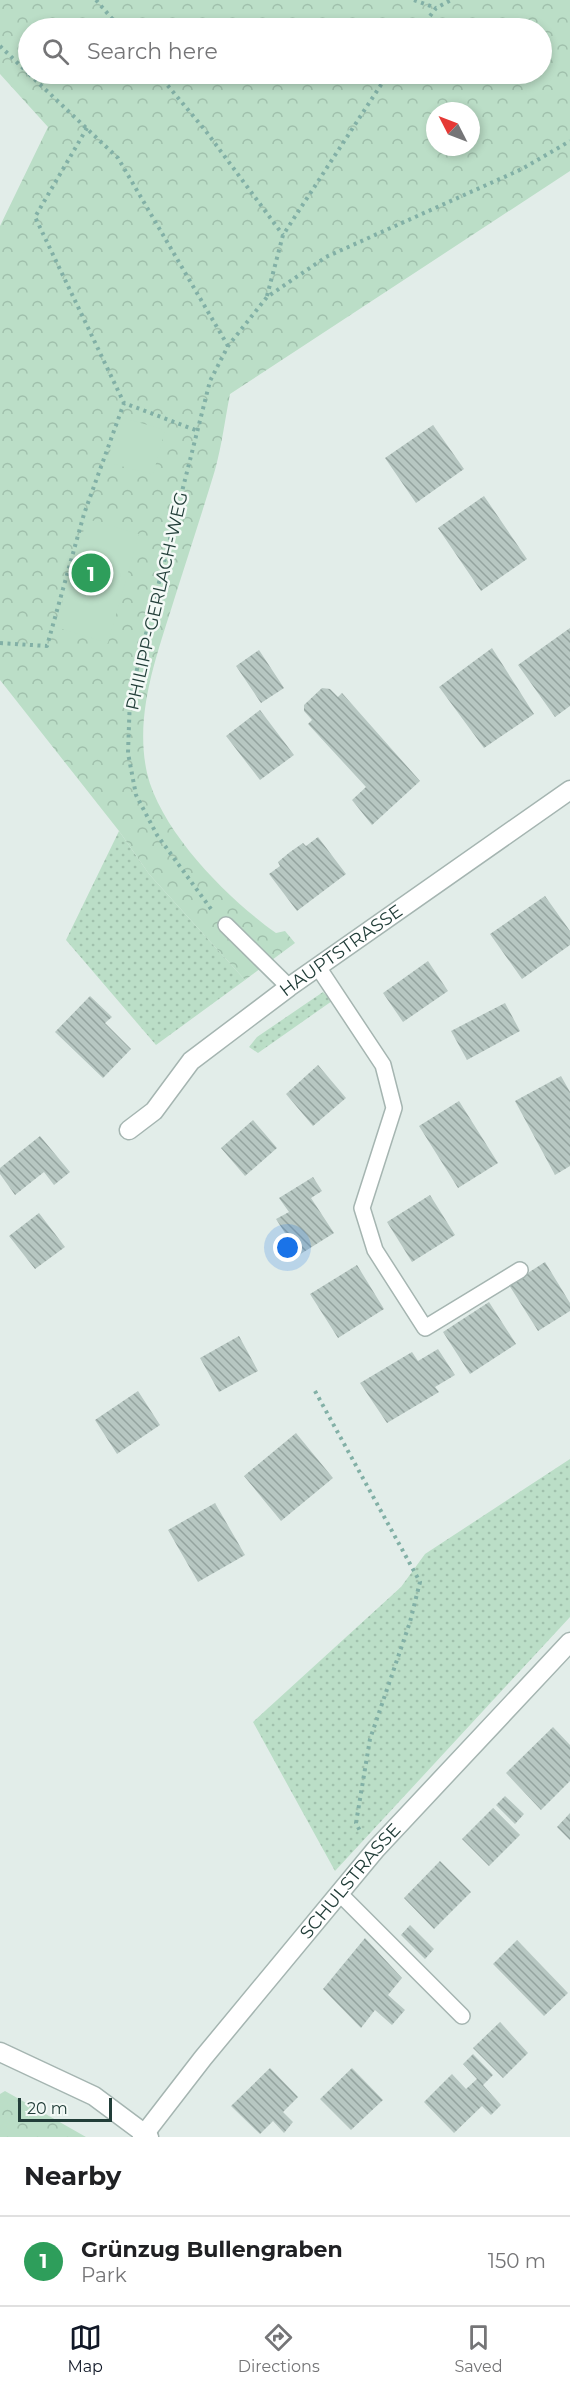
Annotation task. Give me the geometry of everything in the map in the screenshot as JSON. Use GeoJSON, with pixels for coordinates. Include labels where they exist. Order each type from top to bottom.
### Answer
{"type":"FeatureCollection","features":[{"type":"Feature","properties":{"kind":"street","name":"HAUPTSTRASSE"},"geometry":{"type":"LineString","coordinates":[[129,1130],[154,1111],[191,1061],[289,987],[570,790]]}},
{"type":"Feature","properties":{"kind":"street","name":"SCHULSTRASSE"},"geometry":{"type":"LineString","coordinates":[[0,2052],[94,2096],[145,2136],[202,2058],[376,1849],[570,1642]]}},
{"type":"Feature","properties":{"kind":"lane"},"geometry":{"type":"LineString","coordinates":[[226,925],[289,987]]}},
{"type":"Feature","properties":{"kind":"lane"},"geometry":{"type":"LineString","coordinates":[[318,967],[383,1065],[394,1107],[362,1208],[375,1250],[424,1328],[520,1270]]}},
{"type":"Feature","properties":{"kind":"lane"},"geometry":{"type":"LineString","coordinates":[[339,1893],[462,2016]]}},
{"type":"Feature","properties":{"kind":"path"},"geometry":{"type":"LineString","coordinates":[[96,0],[111,18]]}},
{"type":"Feature","properties":{"kind":"path"},"geometry":{"type":"LineString","coordinates":[[414,0],[436,9]]}},
{"type":"Feature","properties":{"kind":"path"},"geometry":{"type":"LineString","coordinates":[[429,18],[436,9],[450,0]]}},
{"type":"Feature","properties":{"kind":"path"},"geometry":{"type":"LineString","coordinates":[[0,46],[18,63]]}},
{"type":"Feature","properties":{"kind":"path"},"geometry":{"type":"LineString","coordinates":[[41,84],[118,158],[228,346]]}},
{"type":"Feature","properties":{"kind":"path"},"geometry":{"type":"LineString","coordinates":[[166,84],[205,130],[283,235]]}},
{"type":"Feature","properties":{"kind":"path"},"geometry":{"type":"LineString","coordinates":[[267,297],[283,235],[381,84]]}},
{"type":"Feature","properties":{"kind":"path"},"geometry":{"type":"LineString","coordinates":[[87,128],[36,217],[124,403],[198,431]]}},
{"type":"Feature","properties":{"kind":"path"},"geometry":{"type":"LineString","coordinates":[[267,297],[326,257],[522,169],[570,141]]}},
{"type":"Feature","properties":{"kind":"path","name":"PHILIPP-GERLACH-WEG"},"geometry":{"type":"LineString","coordinates":[[226,925],[201,897],[157,835],[136,795],[128,753],[130,698],[210,381],[228,346],[267,297]]}},
{"type":"Feature","properties":{"kind":"path"},"geometry":{"type":"LineString","coordinates":[[0,643],[47,646],[84,514],[124,403]]}},
{"type":"Feature","properties":{"kind":"path"},"geometry":{"type":"LineString","coordinates":[[315,1391],[420,1582],[410,1622],[370,1739],[356,1823],[376,1849]]}},
{"type":"Feature","properties":{"kind":"green space"},"geometry":{"type":"Polygon","coordinates":[[[0,0],[570,0],[570,171],[230,394],[215,470],[149,685],[143,729],[147,773],[166,818],[181,841],[218,883],[257,919],[276,933],[285,931],[295,943],[245,980],[149,874],[119,831],[0,680],[0,226],[48,127],[0,74],[0,0]]]}},
{"type":"Feature","properties":{"kind":"green space"},"geometry":{"type":"Polygon","coordinates":[[[120,417],[165,430],[153,475],[107,462],[120,417]]]}},
{"type":"Feature","properties":{"kind":"green space"},"geometry":{"type":"Polygon","coordinates":[[[87,519],[139,534],[108,643],[55,627],[87,519]]]}},
{"type":"Feature","properties":{"kind":"green space"},"geometry":{"type":"Polygon","coordinates":[[[119,831],[149,874],[245,980],[156,1045],[66,940],[119,831]]]}},
{"type":"Feature","properties":{"kind":"green space"},"geometry":{"type":"Polygon","coordinates":[[[323,992],[332,1001],[258,1053],[249,1047],[257,1037],[323,992]]]}},
{"type":"Feature","properties":{"kind":"green space"},"geometry":{"type":"Polygon","coordinates":[[[570,1459],[570,1617],[335,1871],[253,1722],[401,1587],[425,1554],[570,1459]]]}},
{"type":"Feature","properties":{"kind":"green space"},"geometry":{"type":"Polygon","coordinates":[[[5,2091],[86,2137],[0,2137],[0,2094],[5,2091]]]}},
{"type":"Feature","properties":{"kind":"building"},"geometry":{"type":"Polygon","coordinates":[[[433,425],[464,469],[416,503],[385,458],[433,425]]]}},
{"type":"Feature","properties":{"kind":"building"},"geometry":{"type":"Polygon","coordinates":[[[484,496],[527,559],[481,591],[438,528],[484,496]]]}},
{"type":"Feature","properties":{"kind":"building"},"geometry":{"type":"Polygon","coordinates":[[[570,628],[570,706],[555,717],[518,665],[570,628]]]}},
{"type":"Feature","properties":{"kind":"building"},"geometry":{"type":"Polygon","coordinates":[[[492,648],[534,714],[484,748],[439,687],[492,648]]]}},
{"type":"Feature","properties":{"kind":"building"},"geometry":{"type":"Polygon","coordinates":[[[259,650],[284,688],[261,703],[236,666],[259,650]]]}},
{"type":"Feature","properties":{"kind":"building"},"geometry":{"type":"Polygon","coordinates":[[[322,688],[330,689],[338,697],[342,693],[420,781],[372,825],[352,800],[366,787],[308,724],[312,720],[304,711],[304,705],[322,688]]]}},
{"type":"Feature","properties":{"kind":"building"},"geometry":{"type":"Polygon","coordinates":[[[260,710],[294,755],[260,780],[226,736],[260,710]]]}},
{"type":"Feature","properties":{"kind":"building"},"geometry":{"type":"Polygon","coordinates":[[[318,837],[346,874],[297,911],[269,874],[280,866],[278,862],[290,852],[303,843],[306,846],[318,837]]]}},
{"type":"Feature","properties":{"kind":"building"},"geometry":{"type":"Polygon","coordinates":[[[545,896],[570,931],[570,945],[522,979],[490,934],[545,896]]]}},
{"type":"Feature","properties":{"kind":"building"},"geometry":{"type":"Polygon","coordinates":[[[428,961],[448,991],[403,1022],[383,993],[428,961]]]}},
{"type":"Feature","properties":{"kind":"building"},"geometry":{"type":"Polygon","coordinates":[[[90,996],[112,1017],[105,1023],[131,1049],[103,1078],[55,1032],[90,996]]]}},
{"type":"Feature","properties":{"kind":"building"},"geometry":{"type":"Polygon","coordinates":[[[505,1003],[520,1031],[467,1060],[451,1031],[505,1003]]]}},
{"type":"Feature","properties":{"kind":"building"},"geometry":{"type":"Polygon","coordinates":[[[318,1065],[346,1098],[313,1126],[286,1094],[318,1065]]]}},
{"type":"Feature","properties":{"kind":"building"},"geometry":{"type":"Polygon","coordinates":[[[561,1076],[570,1092],[570,1166],[555,1175],[515,1101],[561,1076]]]}},
{"type":"Feature","properties":{"kind":"building"},"geometry":{"type":"Polygon","coordinates":[[[459,1101],[498,1163],[458,1188],[419,1126],[459,1101]]]}},
{"type":"Feature","properties":{"kind":"building"},"geometry":{"type":"Polygon","coordinates":[[[253,1120],[277,1148],[245,1176],[221,1148],[253,1120]]]}},
{"type":"Feature","properties":{"kind":"building"},"geometry":{"type":"Polygon","coordinates":[[[40,1136],[70,1172],[54,1185],[44,1172],[15,1195],[0,1174],[0,1168],[40,1136]]]}},
{"type":"Feature","properties":{"kind":"building"},"geometry":{"type":"Polygon","coordinates":[[[313,1177],[322,1191],[311,1198],[334,1233],[299,1255],[276,1219],[289,1212],[279,1198],[313,1177]]]}},
{"type":"Feature","properties":{"kind":"building"},"geometry":{"type":"Polygon","coordinates":[[[430,1195],[455,1235],[412,1262],[387,1222],[430,1195]]]}},
{"type":"Feature","properties":{"kind":"building"},"geometry":{"type":"Polygon","coordinates":[[[39,1213],[65,1247],[35,1269],[9,1236],[39,1213]]]}},
{"type":"Feature","properties":{"kind":"building"},"geometry":{"type":"Polygon","coordinates":[[[545,1262],[570,1303],[570,1311],[538,1331],[509,1285],[545,1262]]]}},
{"type":"Feature","properties":{"kind":"building"},"geometry":{"type":"Polygon","coordinates":[[[357,1265],[384,1309],[338,1338],[310,1294],[357,1265]]]}},
{"type":"Feature","properties":{"kind":"building"},"geometry":{"type":"Polygon","coordinates":[[[489,1302],[516,1344],[470,1374],[443,1332],[489,1302]]]}},
{"type":"Feature","properties":{"kind":"building"},"geometry":{"type":"Polygon","coordinates":[[[239,1336],[258,1371],[219,1392],[200,1358],[239,1336]]]}},
{"type":"Feature","properties":{"kind":"building"},"geometry":{"type":"Polygon","coordinates":[[[438,1349],[455,1375],[435,1387],[439,1392],[387,1423],[360,1383],[412,1352],[418,1361],[438,1349]]]}},
{"type":"Feature","properties":{"kind":"building"},"geometry":{"type":"Polygon","coordinates":[[[138,1391],[160,1425],[117,1454],[95,1420],[138,1391]]]}},
{"type":"Feature","properties":{"kind":"building"},"geometry":{"type":"Polygon","coordinates":[[[296,1433],[333,1478],[281,1521],[244,1476],[296,1433]]]}},
{"type":"Feature","properties":{"kind":"building"},"geometry":{"type":"Polygon","coordinates":[[[215,1503],[245,1555],[198,1582],[168,1530],[215,1503]]]}},
{"type":"Feature","properties":{"kind":"building"},"geometry":{"type":"Polygon","coordinates":[[[553,1727],[570,1745],[570,1781],[541,1810],[506,1773],[553,1727]]]}},
{"type":"Feature","properties":{"kind":"building"},"geometry":{"type":"Polygon","coordinates":[[[505,1796],[524,1814],[515,1824],[496,1805],[505,1796]]]}},
{"type":"Feature","properties":{"kind":"building"},"geometry":{"type":"Polygon","coordinates":[[[493,1808],[520,1835],[489,1866],[462,1839],[493,1808]]]}},
{"type":"Feature","properties":{"kind":"building"},"geometry":{"type":"Polygon","coordinates":[[[570,1813],[570,1840],[557,1827],[570,1813]]]}},
{"type":"Feature","properties":{"kind":"building"},"geometry":{"type":"Polygon","coordinates":[[[440,1861],[471,1892],[434,1929],[404,1898],[440,1861]]]}},
{"type":"Feature","properties":{"kind":"building"},"geometry":{"type":"Polygon","coordinates":[[[410,1925],[434,1949],[425,1959],[401,1935],[410,1925]]]}},
{"type":"Feature","properties":{"kind":"building"},"geometry":{"type":"Polygon","coordinates":[[[365,1938],[402,1978],[388,1995],[405,2010],[392,2025],[375,2010],[361,2028],[323,1989],[365,1938]]]}},
{"type":"Feature","properties":{"kind":"building"},"geometry":{"type":"Polygon","coordinates":[[[517,1940],[568,1993],[544,2016],[493,1964],[517,1940]]]}},
{"type":"Feature","properties":{"kind":"building"},"geometry":{"type":"Polygon","coordinates":[[[500,2022],[528,2053],[503,2078],[473,2048],[500,2022]]]}},
{"type":"Feature","properties":{"kind":"building"},"geometry":{"type":"Polygon","coordinates":[[[473,2054],[493,2075],[483,2085],[501,2105],[491,2115],[482,2106],[454,2133],[424,2102],[452,2074],[466,2089],[477,2079],[463,2064],[473,2054]]]}},
{"type":"Feature","properties":{"kind":"building"},"geometry":{"type":"Polygon","coordinates":[[[270,2068],[298,2097],[283,2112],[293,2122],[284,2133],[273,2121],[260,2134],[231,2106],[270,2068]]]}},
{"type":"Feature","properties":{"kind":"building"},"geometry":{"type":"Polygon","coordinates":[[[352,2068],[383,2100],[351,2130],[320,2099],[352,2068]]]}},
{"type":"Feature","properties":{"kind":"place","name":"Grünzug Bullengraben"},"geometry":{"type":"Point","coordinates":[91,573]}}]}
